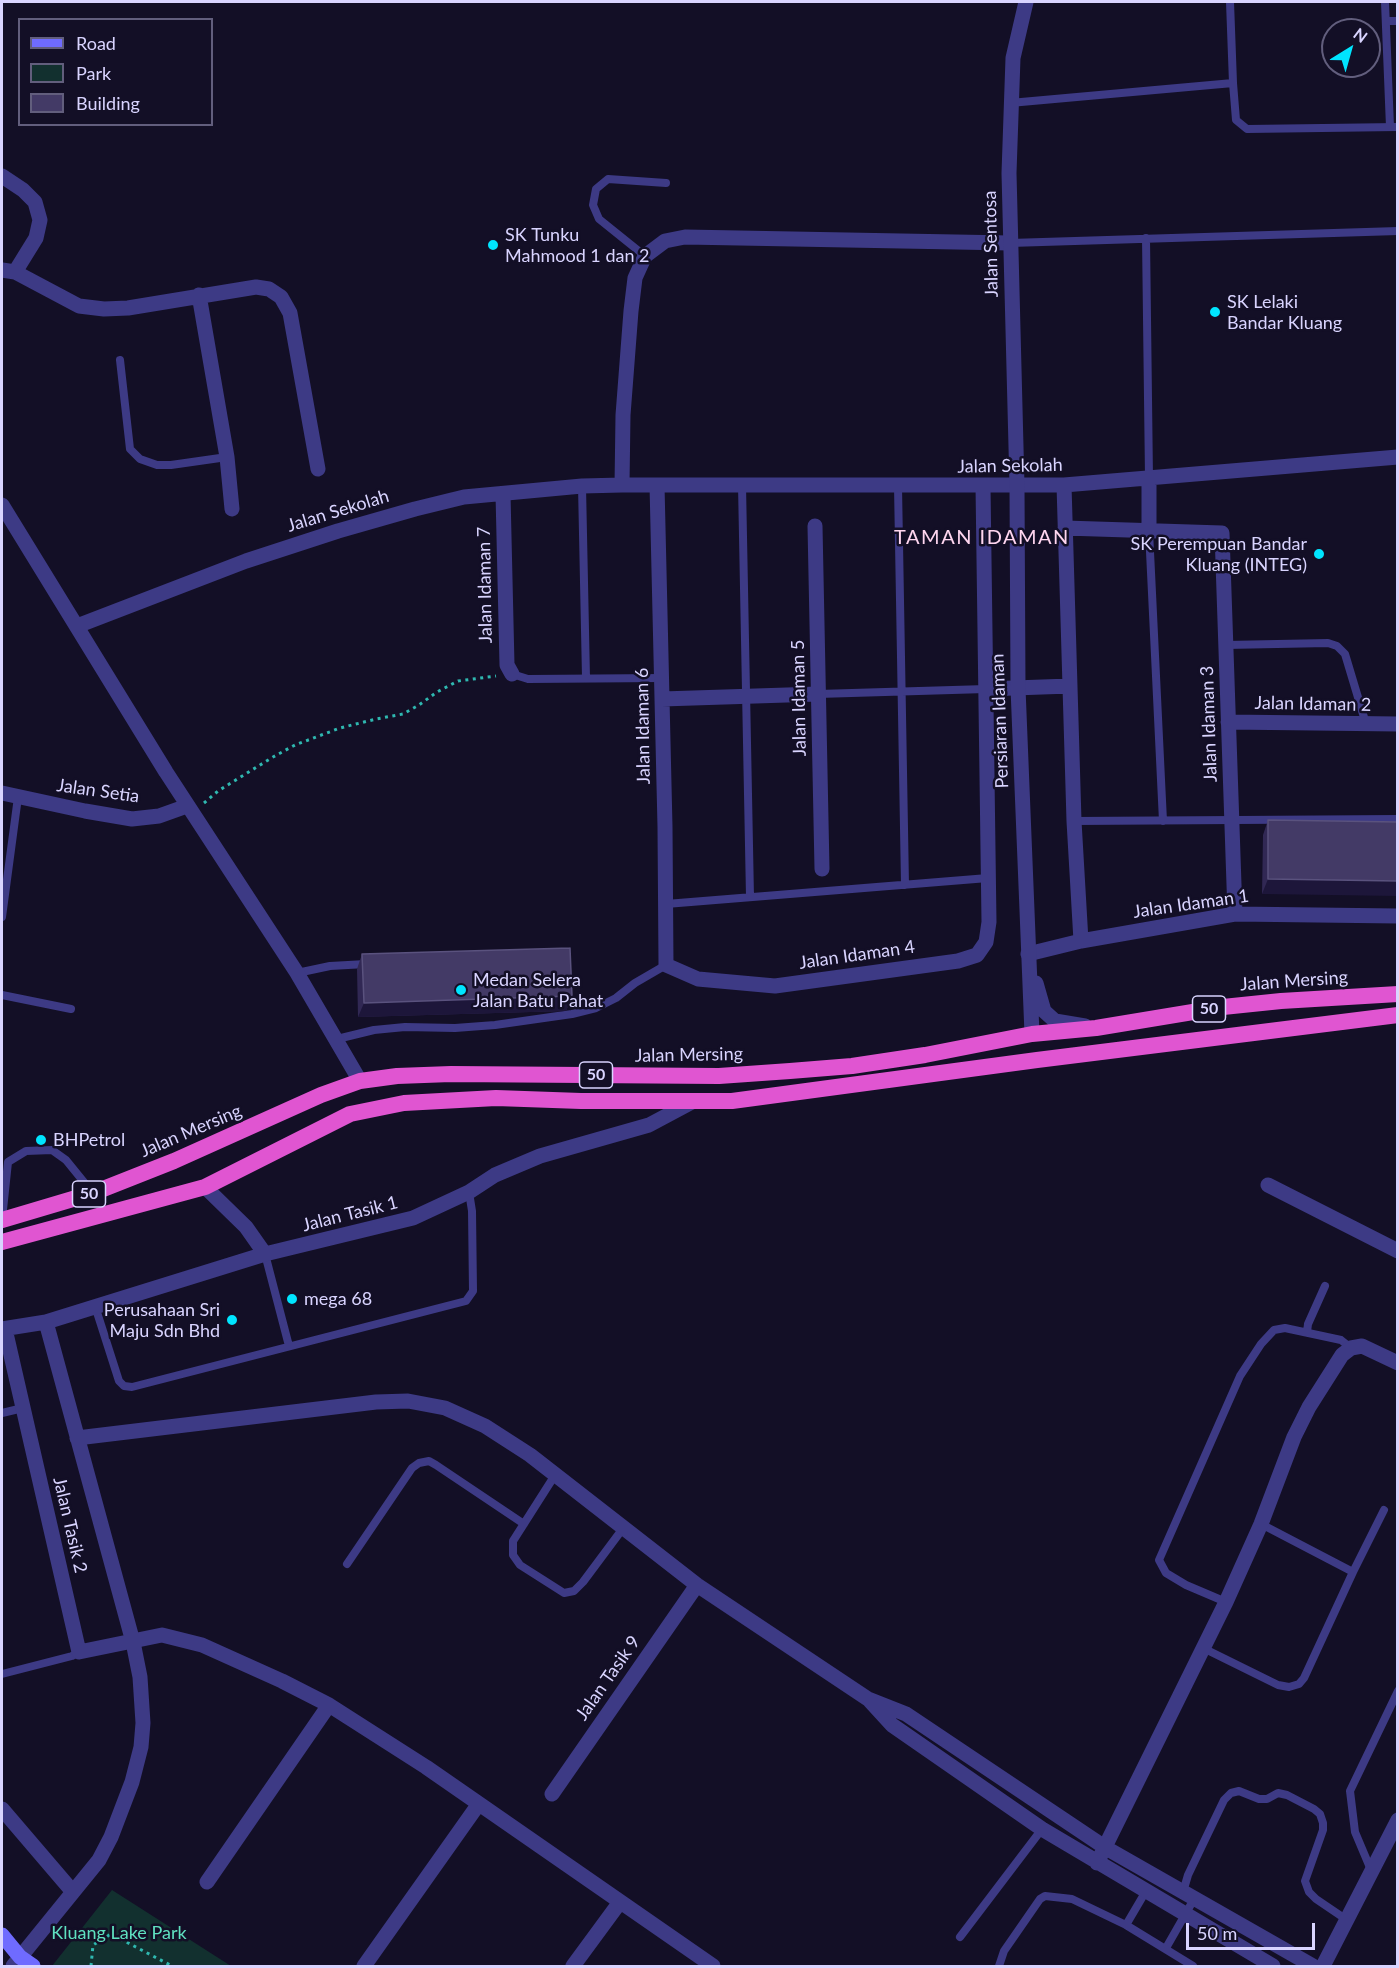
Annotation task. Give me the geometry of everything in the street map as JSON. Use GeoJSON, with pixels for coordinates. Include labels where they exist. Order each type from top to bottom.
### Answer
{"type":"FeatureCollection","features":[{"type":"Feature","properties":{"kind":"highway","name":"Jalan Mersing"},"geometry":{"type":"LineString","coordinates":[[2,1220],[93,1193],[184,1156],[321,1095],[360,1081],[397,1076],[451,1074],[731,1076],[852,1066],[925,1055],[1032,1034],[1096,1028],[1223,1006],[1398,994]]}},
{"type":"Feature","properties":{"kind":"highway"},"geometry":{"type":"LineString","coordinates":[[2,1242],[205,1186],[350,1114],[404,1103],[496,1098],[581,1101],[732,1101],[1398,1015]]}},
{"type":"Feature","properties":{"kind":"main road"},"geometry":{"type":"LineString","coordinates":[[2,1935],[16,1962],[33,1966]]}},
{"type":"Feature","properties":{"kind":"street","name":"Jalan Sentosa"},"geometry":{"type":"LineString","coordinates":[[1017,486],[1010,243],[1010,103],[1013,58],[1026,2]]}},
{"type":"Feature","properties":{"kind":"street"},"geometry":{"type":"LineString","coordinates":[[2,176],[23,190],[34,202],[40,220],[36,238],[8,271],[79,306],[104,309],[128,308],[256,287],[269,290],[281,297],[290,312],[318,470]]}},
{"type":"Feature","properties":{"kind":"street"},"geometry":{"type":"LineString","coordinates":[[622,485],[623,415],[635,278],[645,255],[665,241],[685,237],[1010,243]]}},
{"type":"Feature","properties":{"kind":"street"},"geometry":{"type":"LineString","coordinates":[[199,295],[227,457],[232,509]]}},
{"type":"Feature","properties":{"kind":"street","name":"Jalan Sekolah"},"geometry":{"type":"LineString","coordinates":[[77,626],[246,561],[338,531],[464,497],[582,486],[622,485],[1064,485],[1398,457]]}},
{"type":"Feature","properties":{"kind":"street"},"geometry":{"type":"LineString","coordinates":[[1065,528],[1149,531],[1149,478]]}},
{"type":"Feature","properties":{"kind":"street","name":"Jalan Idaman 6"},"geometry":{"type":"LineString","coordinates":[[657,485],[666,965]]}},
{"type":"Feature","properties":{"kind":"street"},"geometry":{"type":"LineString","coordinates":[[1064,485],[1074,821],[1081,941]]}},
{"type":"Feature","properties":{"kind":"street","name":"Jalan Idaman 4"},"geometry":{"type":"LineString","coordinates":[[666,965],[698,979],[775,986],[958,962],[976,955],[986,942],[989,922],[983,486]]}},
{"type":"Feature","properties":{"kind":"street","name":"Persiaran Idaman"},"geometry":{"type":"LineString","coordinates":[[1017,486],[1018,688],[1032,1034]]}},
{"type":"Feature","properties":{"kind":"street","name":"Jalan Idaman 7"},"geometry":{"type":"LineString","coordinates":[[502,494],[507,665],[512,674]]}},
{"type":"Feature","properties":{"kind":"street"},"geometry":{"type":"LineString","coordinates":[[2,505],[191,811],[297,973],[360,1081]]}},
{"type":"Feature","properties":{"kind":"street","name":"Jalan Idaman 5"},"geometry":{"type":"LineString","coordinates":[[815,525],[822,869]]}},
{"type":"Feature","properties":{"kind":"street","name":"Jalan Idaman 3"},"geometry":{"type":"LineString","coordinates":[[1149,531],[1222,533],[1235,914]]}},
{"type":"Feature","properties":{"kind":"street"},"geometry":{"type":"LineString","coordinates":[[986,689],[1070,686]]}},
{"type":"Feature","properties":{"kind":"street"},"geometry":{"type":"LineString","coordinates":[[662,699],[818,694]]}},
{"type":"Feature","properties":{"kind":"street","name":"Jalan Idaman 2"},"geometry":{"type":"LineString","coordinates":[[1228,722],[1398,724]]}},
{"type":"Feature","properties":{"kind":"street","name":"Jalan Setia"},"geometry":{"type":"LineString","coordinates":[[2,793],[132,819],[191,811]]}},
{"type":"Feature","properties":{"kind":"street","name":"Jalan Idaman 1"},"geometry":{"type":"LineString","coordinates":[[1028,954],[1081,941],[1235,914],[1398,916]]}},
{"type":"Feature","properties":{"kind":"street","name":"Persiaran Idaman"},"geometry":{"type":"LineString","coordinates":[[1028,954],[1044,1011],[1055,1021],[1096,1028]]}},
{"type":"Feature","properties":{"kind":"street","name":"Jalan Tasik 1"},"geometry":{"type":"LineString","coordinates":[[3,1329],[46,1322],[265,1254],[413,1218],[469,1192],[495,1175],[531,1160],[649,1125],[694,1101]]}},
{"type":"Feature","properties":{"kind":"street"},"geometry":{"type":"LineString","coordinates":[[1268,1185],[1398,1251]]}},
{"type":"Feature","properties":{"kind":"street"},"geometry":{"type":"LineString","coordinates":[[205,1186],[246,1227],[265,1254]]}},
{"type":"Feature","properties":{"kind":"street"},"geometry":{"type":"LineString","coordinates":[[16,1962],[99,1860],[111,1838],[132,1782],[141,1747],[143,1723],[143,1700],[133,1642],[46,1322]]}},
{"type":"Feature","properties":{"kind":"street","name":"Jalan Tasik 2"},"geometry":{"type":"LineString","coordinates":[[3,1329],[79,1652]]}},
{"type":"Feature","properties":{"kind":"street"},"geometry":{"type":"LineString","coordinates":[[1098,1863],[1226,1602],[1261,1524],[1294,1437],[1309,1407],[1342,1356],[1351,1348],[1362,1346],[1398,1363]]}},
{"type":"Feature","properties":{"kind":"street"},"geometry":{"type":"LineString","coordinates":[[77,1438],[331,1406],[408,1401],[445,1408],[485,1426],[530,1455],[697,1584],[868,1699],[892,1725],[1042,1829],[1273,1966]]}},
{"type":"Feature","properties":{"kind":"street","name":"Jalan Tasik 9"},"geometry":{"type":"LineString","coordinates":[[552,1794],[697,1584]]}},
{"type":"Feature","properties":{"kind":"street"},"geometry":{"type":"LineString","coordinates":[[79,1652],[162,1635],[202,1645],[282,1681],[329,1705],[426,1767],[713,1966]]}},
{"type":"Feature","properties":{"kind":"street"},"geometry":{"type":"LineString","coordinates":[[868,1699],[906,1713],[1106,1848],[1313,1966]]}},
{"type":"Feature","properties":{"kind":"street"},"geometry":{"type":"LineString","coordinates":[[207,1882],[329,1705]]}},
{"type":"Feature","properties":{"kind":"street"},"geometry":{"type":"LineString","coordinates":[[364,1966],[478,1805]]}},
{"type":"Feature","properties":{"kind":"street"},"geometry":{"type":"LineString","coordinates":[[2,1809],[73,1892]]}},
{"type":"Feature","properties":{"kind":"street"},"geometry":{"type":"LineString","coordinates":[[1323,1966],[1398,1820]]}},
{"type":"Feature","properties":{"kind":"street"},"geometry":{"type":"LineString","coordinates":[[573,1966],[620,1902]]}},
{"type":"Feature","properties":{"kind":"lane"},"geometry":{"type":"LineString","coordinates":[[1230,2],[1236,120],[1247,129],[1394,127],[1385,2]]}},
{"type":"Feature","properties":{"kind":"lane"},"geometry":{"type":"LineString","coordinates":[[1386,21],[1398,21]]}},
{"type":"Feature","properties":{"kind":"lane"},"geometry":{"type":"LineString","coordinates":[[1010,103],[1233,83]]}},
{"type":"Feature","properties":{"kind":"lane"},"geometry":{"type":"LineString","coordinates":[[645,255],[599,219],[593,205],[596,189],[608,179],[666,183]]}},
{"type":"Feature","properties":{"kind":"lane"},"geometry":{"type":"LineString","coordinates":[[1010,243],[1398,231]]}},
{"type":"Feature","properties":{"kind":"lane"},"geometry":{"type":"LineString","coordinates":[[1146,238],[1149,478]]}},
{"type":"Feature","properties":{"kind":"lane"},"geometry":{"type":"LineString","coordinates":[[120,360],[130,448],[140,459],[157,465],[171,465],[227,457]]}},
{"type":"Feature","properties":{"kind":"lane"},"geometry":{"type":"LineString","coordinates":[[742,485],[750,897]]}},
{"type":"Feature","properties":{"kind":"lane"},"geometry":{"type":"LineString","coordinates":[[582,486],[586,678]]}},
{"type":"Feature","properties":{"kind":"lane"},"geometry":{"type":"LineString","coordinates":[[898,486],[906,885]]}},
{"type":"Feature","properties":{"kind":"lane"},"geometry":{"type":"LineString","coordinates":[[1149,531],[1163,821]]}},
{"type":"Feature","properties":{"kind":"lane"},"geometry":{"type":"LineString","coordinates":[[1226,645],[1328,643],[1337,646],[1345,654],[1366,724]]}},
{"type":"Feature","properties":{"kind":"lane"},"geometry":{"type":"LineString","coordinates":[[512,674],[528,678],[662,678]]}},
{"type":"Feature","properties":{"kind":"lane"},"geometry":{"type":"LineString","coordinates":[[818,694],[986,689]]}},
{"type":"Feature","properties":{"kind":"lane"},"geometry":{"type":"LineString","coordinates":[[2,916],[18,797]]}},
{"type":"Feature","properties":{"kind":"lane"},"geometry":{"type":"LineString","coordinates":[[1074,821],[1398,819]]}},
{"type":"Feature","properties":{"kind":"lane"},"geometry":{"type":"LineString","coordinates":[[666,904],[988,878]]}},
{"type":"Feature","properties":{"kind":"lane"},"geometry":{"type":"LineString","coordinates":[[297,973],[330,966],[373,963]]}},
{"type":"Feature","properties":{"kind":"lane"},"geometry":{"type":"LineString","coordinates":[[337,1040],[374,1030],[495,1025],[572,1014],[596,1008],[616,998],[635,982],[666,965]]}},
{"type":"Feature","properties":{"kind":"lane"},"geometry":{"type":"LineString","coordinates":[[2,995],[71,1009]]}},
{"type":"Feature","properties":{"kind":"lane"},"geometry":{"type":"LineString","coordinates":[[2,1220],[8,1162],[26,1151],[52,1150],[66,1160],[93,1193]]}},
{"type":"Feature","properties":{"kind":"lane"},"geometry":{"type":"LineString","coordinates":[[95,1306],[119,1381],[124,1386],[132,1387],[466,1301],[473,1292],[472,1211],[469,1192]]}},
{"type":"Feature","properties":{"kind":"lane"},"geometry":{"type":"LineString","coordinates":[[265,1254],[289,1346]]}},
{"type":"Feature","properties":{"kind":"lane"},"geometry":{"type":"LineString","coordinates":[[1307,1332],[1308,1324],[1325,1286]]}},
{"type":"Feature","properties":{"kind":"lane"},"geometry":{"type":"LineString","coordinates":[[1226,1602],[1186,1585],[1166,1573],[1159,1560],[1240,1376],[1261,1344],[1274,1330],[1285,1328],[1307,1332],[1341,1340],[1351,1348]]}},
{"type":"Feature","properties":{"kind":"lane"},"geometry":{"type":"LineString","coordinates":[[2,1413],[23,1408]]}},
{"type":"Feature","properties":{"kind":"lane"},"geometry":{"type":"LineString","coordinates":[[347,1564],[412,1468],[419,1463],[429,1461],[436,1465],[524,1524]]}},
{"type":"Feature","properties":{"kind":"lane"},"geometry":{"type":"LineString","coordinates":[[555,1475],[513,1541],[513,1555],[520,1565],[564,1593],[574,1591],[624,1527]]}},
{"type":"Feature","properties":{"kind":"lane"},"geometry":{"type":"LineString","coordinates":[[1203,1648],[1278,1685],[1289,1687],[1299,1684],[1304,1678],[1384,1510]]}},
{"type":"Feature","properties":{"kind":"lane"},"geometry":{"type":"LineString","coordinates":[[1261,1524],[1353,1572]]}},
{"type":"Feature","properties":{"kind":"lane"},"geometry":{"type":"LineString","coordinates":[[2,1673],[72,1656],[79,1652]]}},
{"type":"Feature","properties":{"kind":"lane"},"geometry":{"type":"LineString","coordinates":[[1371,1871],[1355,1832],[1350,1791],[1398,1691]]}},
{"type":"Feature","properties":{"kind":"lane"},"geometry":{"type":"LineString","coordinates":[[1166,1948],[1185,1914],[1189,1896],[1188,1875],[1224,1800],[1231,1793],[1239,1791],[1259,1799],[1268,1799],[1278,1793],[1287,1795],[1320,1814],[1323,1830],[1305,1881],[1309,1892],[1347,1920]]}},
{"type":"Feature","properties":{"kind":"lane"},"geometry":{"type":"LineString","coordinates":[[960,1936],[1042,1829]]}},
{"type":"Feature","properties":{"kind":"lane"},"geometry":{"type":"LineString","coordinates":[[1126,1925],[1146,1891]]}},
{"type":"Feature","properties":{"kind":"lane"},"geometry":{"type":"LineString","coordinates":[[999,1966],[1004,1951],[1040,1899],[1045,1896],[1072,1899],[1126,1925],[1193,1966]]}},
{"type":"Feature","properties":{"kind":"path"},"geometry":{"type":"LineString","coordinates":[[191,811],[218,791],[296,745],[340,728],[403,714],[436,692],[458,681],[512,674]]}},
{"type":"Feature","properties":{"kind":"path"},"geometry":{"type":"LineString","coordinates":[[91,1966],[93,1945],[111,1934],[172,1966]]}},
{"type":"Feature","properties":{"kind":"green space","name":"Kluang Lake Park"},"geometry":{"type":"Polygon","coordinates":[[[112,1890],[231,1966],[52,1966],[112,1890]]]}},
{"type":"Feature","properties":{"kind":"building"},"geometry":{"type":"Polygon","coordinates":[[[1268,820],[1398,822],[1398,881],[1268,879],[1268,820]]]}},
{"type":"Feature","properties":{"kind":"building","name":"Medan Selera Jalan Batu Pahat"},"geometry":{"type":"Polygon","coordinates":[[[570,948],[572,996],[364,1003],[362,954],[570,948]]]}},
{"type":"Feature","properties":{"kind":"place","name":"SK Tunku Mahmood 1 dan 2"},"geometry":{"type":"Point","coordinates":[493,245]}},
{"type":"Feature","properties":{"kind":"place","name":"SK Lelaki Bandar Kluang"},"geometry":{"type":"Point","coordinates":[1215,312]}},
{"type":"Feature","properties":{"kind":"place","name":"SK Perempuan Bandar Kluang (INTEG)"},"geometry":{"type":"Point","coordinates":[1319,554]}},
{"type":"Feature","properties":{"kind":"place","name":"Medan Selera Jalan Batu Pahat"},"geometry":{"type":"Point","coordinates":[461,990]}},
{"type":"Feature","properties":{"kind":"place","name":"BHPetrol"},"geometry":{"type":"Point","coordinates":[41,1140]}},
{"type":"Feature","properties":{"kind":"place","name":"mega 68"},"geometry":{"type":"Point","coordinates":[292,1299]}},
{"type":"Feature","properties":{"kind":"place","name":"Perusahaan Sri Maju Sdn Bhd"},"geometry":{"type":"Point","coordinates":[232,1320]}},
{"type":"Feature","properties":{"kind":"district","name":"TAMAN IDAMAN"},"geometry":{"type":"Point","coordinates":[982,538]}}]}
